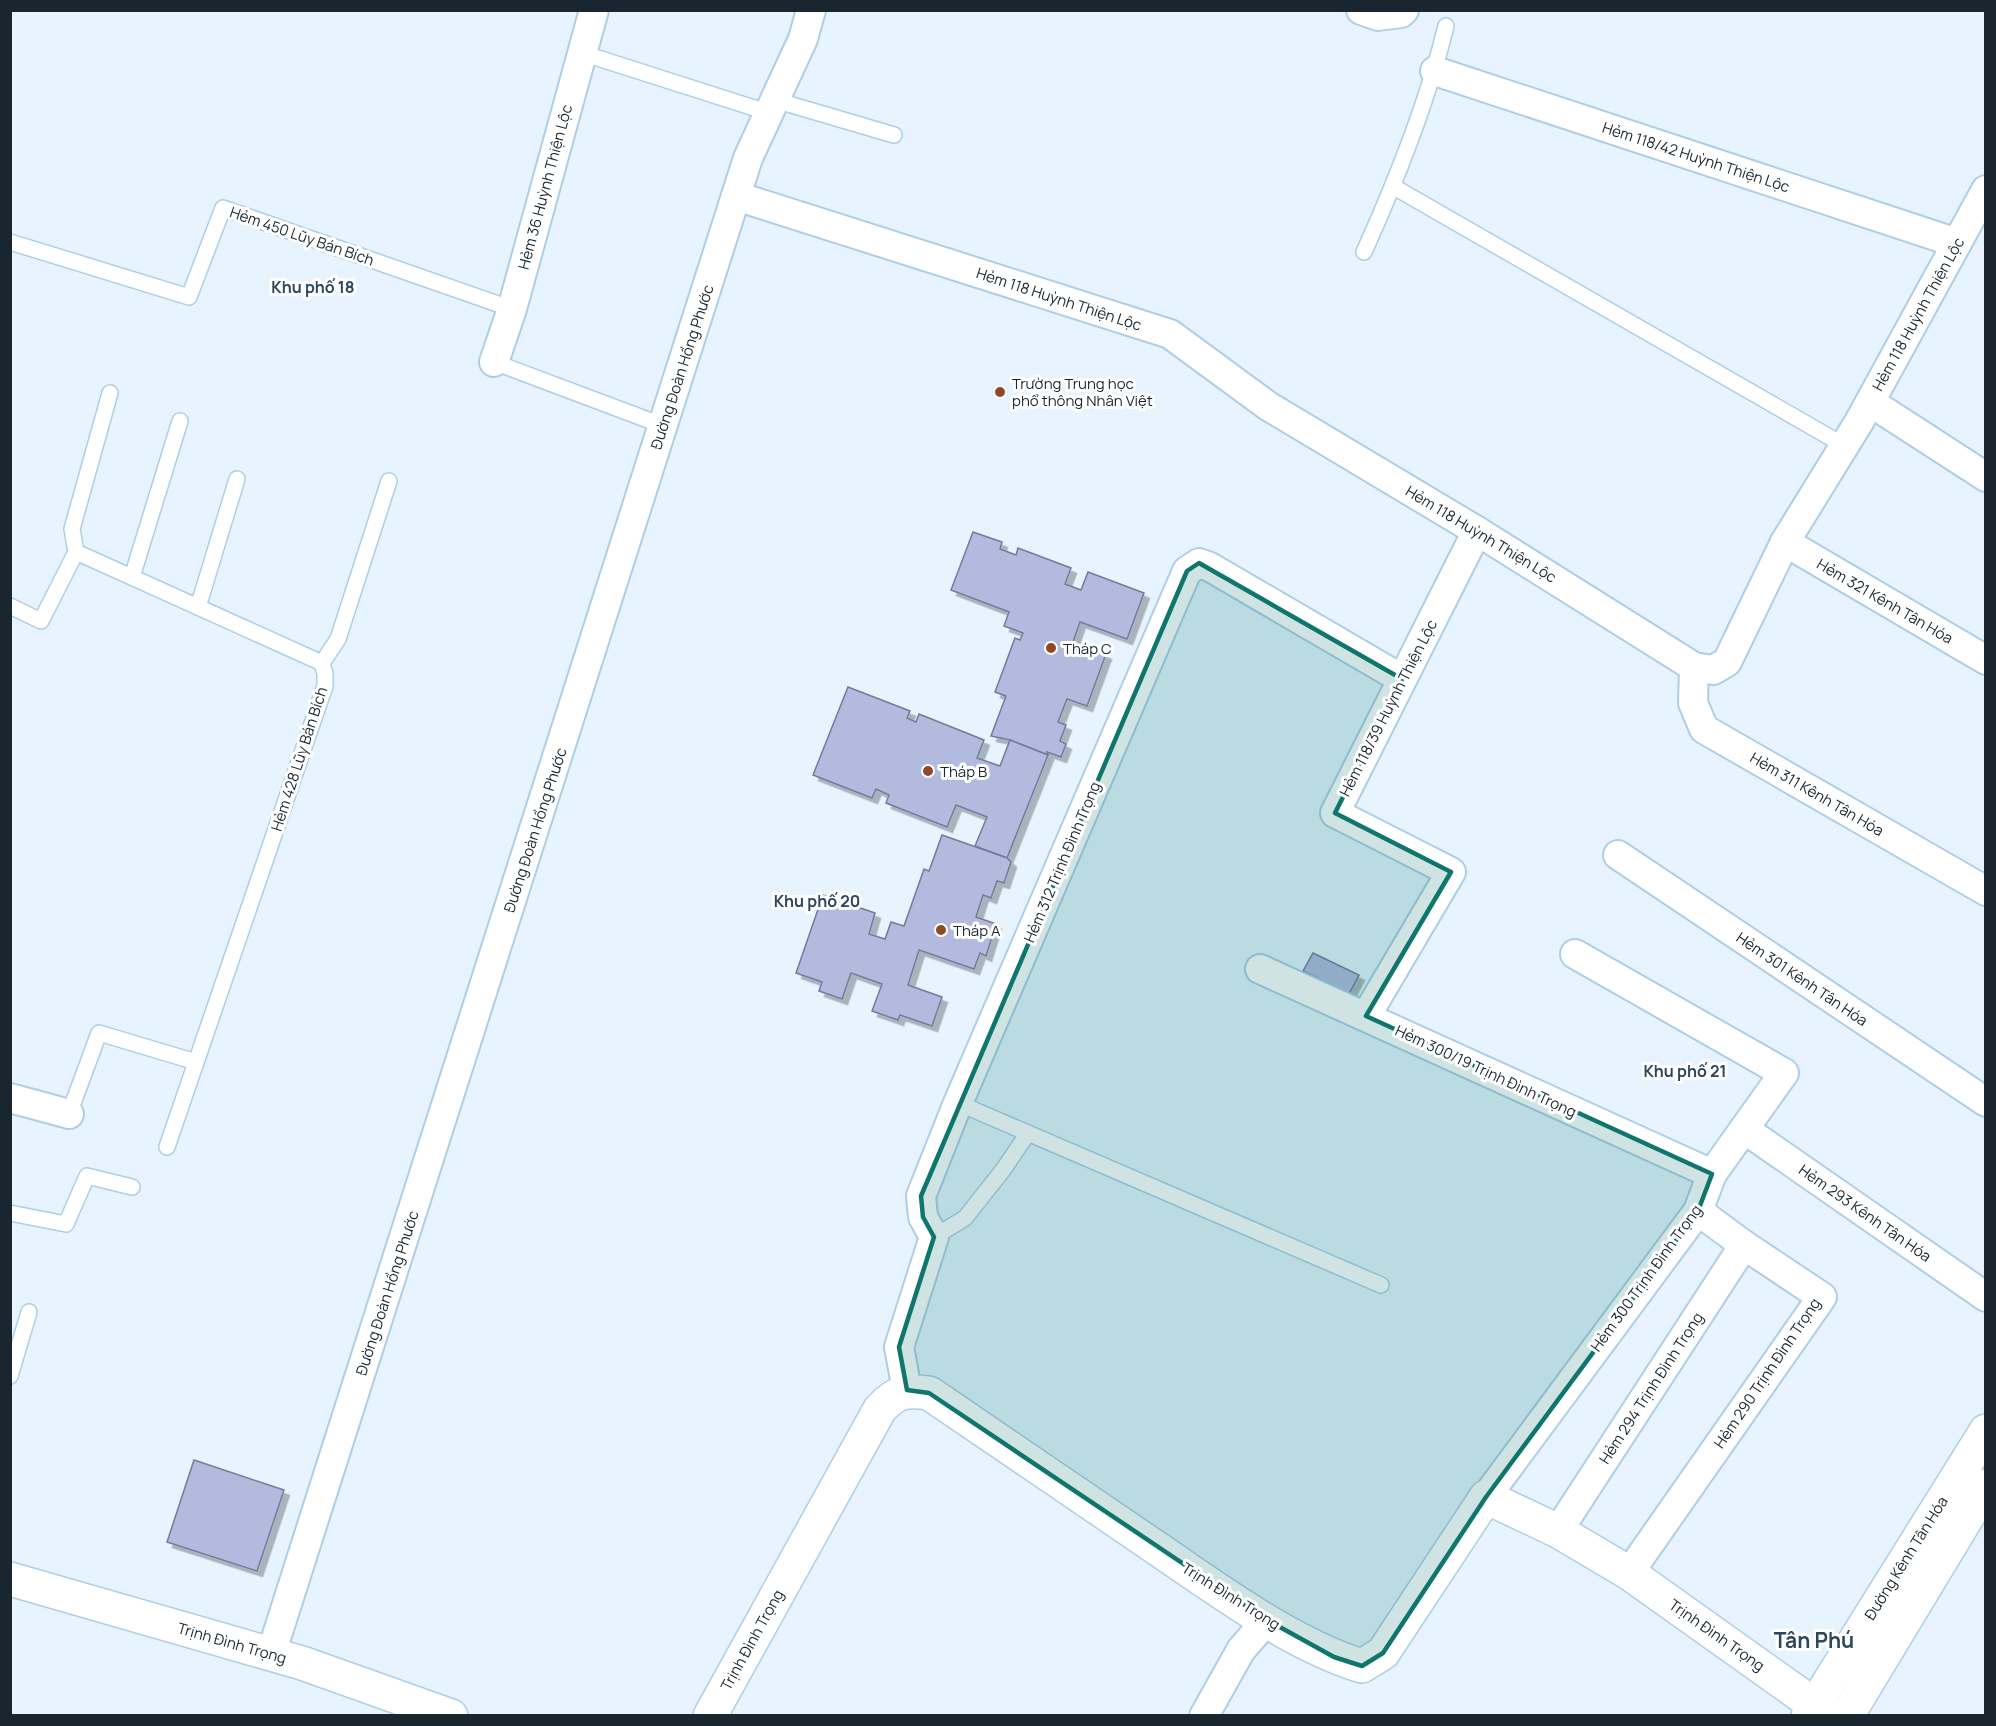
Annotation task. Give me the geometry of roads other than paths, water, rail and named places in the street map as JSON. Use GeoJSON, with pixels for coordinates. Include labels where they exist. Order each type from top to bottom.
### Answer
{"type":"FeatureCollection","features":[{"type":"Feature","properties":{"kind":"street","name":"Hẻm 36 Huỳnh Thiện Lộc"},"geometry":{"type":"LineString","coordinates":[[494,362],[512,309],[594,10]]}},
{"type":"Feature","properties":{"kind":"street","name":"Đường Đoàn Hồng Phước"},"geometry":{"type":"LineString","coordinates":[[271,1654],[748,158],[803,39],[811,10]]}},
{"type":"Feature","properties":{"kind":"street"},"geometry":{"type":"LineString","coordinates":[[1361,10],[1378,16],[1401,14],[1404,10]]}},
{"type":"Feature","properties":{"kind":"street","name":"Hẻm 118/42 Huỳnh Thiện Lộc"},"geometry":{"type":"LineString","coordinates":[[1435,71],[1957,243]]}},
{"type":"Feature","properties":{"kind":"street","name":"Hẻm 118 Huỳnh Thiện Lộc"},"geometry":{"type":"LineString","coordinates":[[736,196],[1170,334],[1268,406],[1477,531],[1694,667],[1713,670],[1727,662],[1785,542],[1845,446],[1986,190]]}},
{"type":"Feature","properties":{"kind":"street"},"geometry":{"type":"LineString","coordinates":[[1870,402],[1986,477]]}},
{"type":"Feature","properties":{"kind":"street","name":"Hẻm 118/39 Huỳnh Thiện Lộc"},"geometry":{"type":"LineString","coordinates":[[1366,1016],[1450,872],[1335,813],[1477,531]]}},
{"type":"Feature","properties":{"kind":"street","name":"Hẻm 321 Kênh Tân Hóa"},"geometry":{"type":"LineString","coordinates":[[1785,542],[1986,660]]}},
{"type":"Feature","properties":{"kind":"street","name":"Hẻm 312 Trịnh Đình Trọng"},"geometry":{"type":"LineString","coordinates":[[934,1237],[923,1217],[921,1196],[958,1103],[1187,571],[1199,563],[1210,567],[1402,679]]}},
{"type":"Feature","properties":{"kind":"street","name":"Hẻm 311 Kênh Tân Hóa"},"geometry":{"type":"LineString","coordinates":[[1694,667],[1693,703],[1704,729],[1986,891]]}},
{"type":"Feature","properties":{"kind":"street","name":"Hẻm 301 Kênh Tân Hóa"},"geometry":{"type":"LineString","coordinates":[[1618,855],[1986,1102]]}},
{"type":"Feature","properties":{"kind":"street","name":"Hẻm 300 Trịnh Đình Trọng"},"geometry":{"type":"LineString","coordinates":[[1486,1497],[1698,1211],[1712,1174],[1784,1073],[1575,954]]}},
{"type":"Feature","properties":{"kind":"street","name":"Hẻm 300/19 Trịnh Đình Trọng"},"geometry":{"type":"LineString","coordinates":[[1260,969],[1712,1174]]}},
{"type":"Feature","properties":{"kind":"street"},"geometry":{"type":"LineString","coordinates":[[10,1098],[69,1114]]}},
{"type":"Feature","properties":{"kind":"street","name":"Hẻm 293 Kênh Tân Hóa"},"geometry":{"type":"LineString","coordinates":[[1744,1129],[1986,1297]]}},
{"type":"Feature","properties":{"kind":"street","name":"Hẻm 290 Trịnh Đình Trọng"},"geometry":{"type":"LineString","coordinates":[[1629,1573],[1822,1297],[1698,1211]]}},
{"type":"Feature","properties":{"kind":"street"},"geometry":{"type":"LineString","coordinates":[[907,1390],[899,1347],[934,1237]]}},
{"type":"Feature","properties":{"kind":"street","name":"Hẻm 294 Trịnh Đình Trọng"},"geometry":{"type":"LineString","coordinates":[[1558,1531],[1744,1245]]}},
{"type":"Feature","properties":{"kind":"street","name":"Trịnh Đình Trọng"},"geometry":{"type":"LineString","coordinates":[[710,1716],[880,1409],[891,1398],[907,1390],[929,1393],[1205,1582],[1334,1657],[1362,1666],[1383,1653],[1486,1497],[1558,1531],[1629,1573],[1817,1712]]}},
{"type":"Feature","properties":{"kind":"street","name":"Đường Kênh Tân Hóa"},"geometry":{"type":"LineString","coordinates":[[1817,1712],[1986,1431]]}},
{"type":"Feature","properties":{"kind":"street","name":"Đường Kênh Tân Hóa"},"geometry":{"type":"LineString","coordinates":[[1847,1716],[1986,1486]]}},
{"type":"Feature","properties":{"kind":"street","name":"Trịnh Đình Trọng"},"geometry":{"type":"LineString","coordinates":[[10,1579],[302,1663],[434,1712]]}},
{"type":"Feature","properties":{"kind":"street"},"geometry":{"type":"LineString","coordinates":[[1204,1716],[1241,1650],[1267,1620]]}},
{"type":"Feature","properties":{"kind":"lane"},"geometry":{"type":"LineString","coordinates":[[1364,252],[1394,187],[1435,71],[1446,26]]}},
{"type":"Feature","properties":{"kind":"lane"},"geometry":{"type":"LineString","coordinates":[[582,53],[772,106],[894,135]]}},
{"type":"Feature","properties":{"kind":"lane"},"geometry":{"type":"LineString","coordinates":[[1394,187],[1845,446]]}},
{"type":"Feature","properties":{"kind":"lane","name":"Hẻm 450 Lũy Bán Bích"},"geometry":{"type":"LineString","coordinates":[[10,243],[189,297],[223,208],[512,309]]}},
{"type":"Feature","properties":{"kind":"lane"},"geometry":{"type":"LineString","coordinates":[[494,362],[664,426]]}},
{"type":"Feature","properties":{"kind":"lane"},"geometry":{"type":"LineString","coordinates":[[10,606],[41,621],[76,552],[72,529],[110,393]]}},
{"type":"Feature","properties":{"kind":"lane"},"geometry":{"type":"LineString","coordinates":[[132,577],[180,421]]}},
{"type":"Feature","properties":{"kind":"lane"},"geometry":{"type":"LineString","coordinates":[[198,607],[237,479]]}},
{"type":"Feature","properties":{"kind":"lane"},"geometry":{"type":"LineString","coordinates":[[76,552],[322,663],[338,639],[389,481]]}},
{"type":"Feature","properties":{"kind":"lane","name":"Hẻm 428 Lũy Bán Bích"},"geometry":{"type":"LineString","coordinates":[[167,1147],[325,686],[322,663]]}},
{"type":"Feature","properties":{"kind":"lane"},"geometry":{"type":"LineString","coordinates":[[69,1114],[99,1033],[196,1062]]}},
{"type":"Feature","properties":{"kind":"lane"},"geometry":{"type":"LineString","coordinates":[[958,1103],[1381,1285]]}},
{"type":"Feature","properties":{"kind":"lane"},"geometry":{"type":"LineString","coordinates":[[934,1237],[965,1218],[1003,1170],[1028,1133]]}},
{"type":"Feature","properties":{"kind":"lane"},"geometry":{"type":"LineString","coordinates":[[10,1213],[66,1224],[87,1176],[132,1187]]}},
{"type":"Feature","properties":{"kind":"lane"},"geometry":{"type":"LineString","coordinates":[[10,1376],[29,1312]]}},
{"type":"Feature","properties":{"kind":"place","name":"Trường Trung học phổ thông Nhân Việt"},"geometry":{"type":"Point","coordinates":[1000,392]}},
{"type":"Feature","properties":{"kind":"place","name":"Tháp C"},"geometry":{"type":"Point","coordinates":[1051,648]}},
{"type":"Feature","properties":{"kind":"place","name":"Tháp B"},"geometry":{"type":"Point","coordinates":[928,771]}},
{"type":"Feature","properties":{"kind":"place","name":"Tháp A"},"geometry":{"type":"Point","coordinates":[941,930]}},
{"type":"Feature","properties":{"kind":"district","name":"Khu phố 18"},"geometry":{"type":"Point","coordinates":[313,287]}},
{"type":"Feature","properties":{"kind":"district","name":"Khu phố 20"},"geometry":{"type":"Point","coordinates":[817,901]}},
{"type":"Feature","properties":{"kind":"district","name":"Khu phố 21"},"geometry":{"type":"Point","coordinates":[1685,1071]}},
{"type":"Feature","properties":{"kind":"district","name":"Tân Phú"},"geometry":{"type":"Point","coordinates":[1814,1640]}}]}
